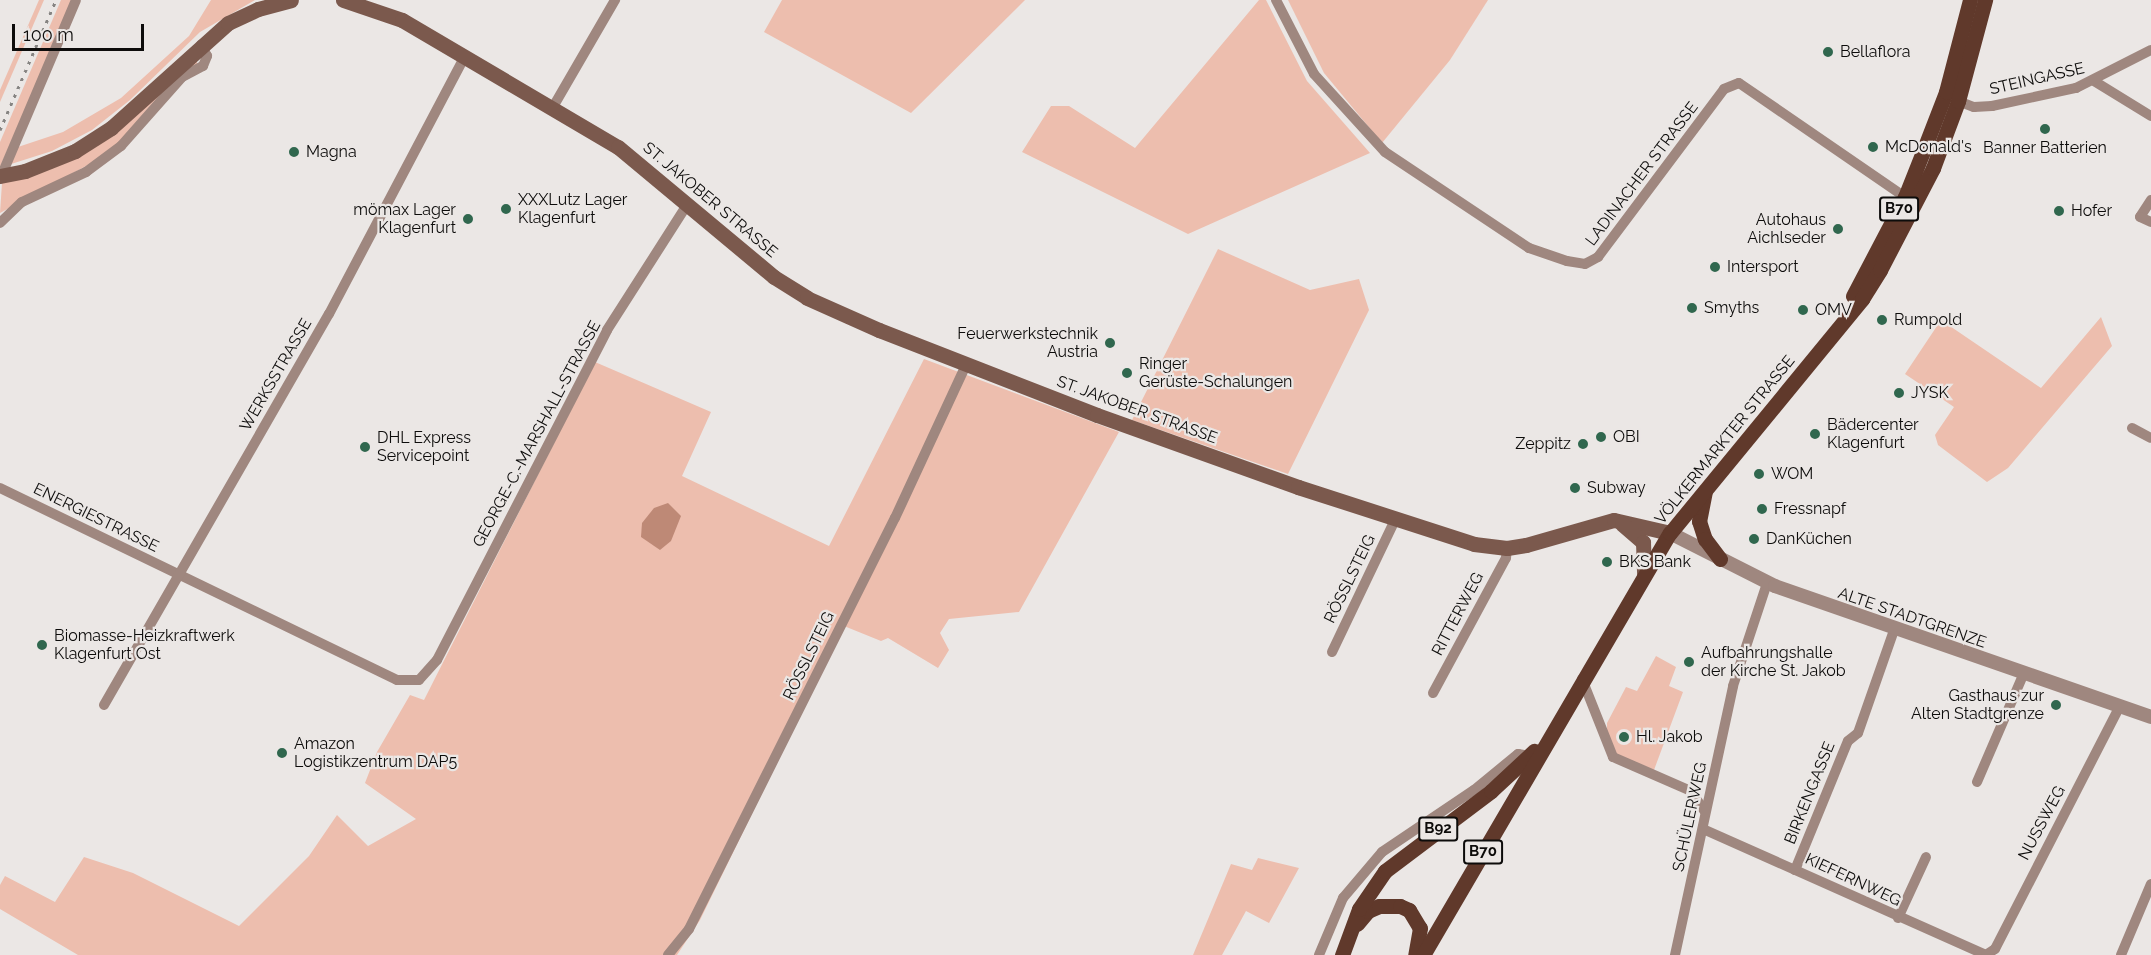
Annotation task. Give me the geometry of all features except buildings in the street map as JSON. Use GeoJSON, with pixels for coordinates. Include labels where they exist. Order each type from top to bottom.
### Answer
{"type":"FeatureCollection","features":[{"type":"Feature","properties":{"kind":"main road"},"geometry":{"type":"LineString","coordinates":[[0,178],[64,156],[101,135],[201,44],[247,13],[291,0]]}},
{"type":"Feature","properties":{"kind":"main road","name":"ST. JAKOBER STRASSE"},"geometry":{"type":"LineString","coordinates":[[343,0],[393,15],[618,147],[743,254],[807,298],[966,365],[1108,419],[1395,520],[1465,541],[1506,548],[1614,520],[1670,533]]}},
{"type":"Feature","properties":{"kind":"main road","name":"VÖLKERMARKTER STRASSE"},"geometry":{"type":"LineString","coordinates":[[1970,0],[1973,19]]}},
{"type":"Feature","properties":{"kind":"main road","name":"VÖLKERMARKTER STRASSE"},"geometry":{"type":"LineString","coordinates":[[1547,739],[1670,533],[1862,299],[1911,201],[1934,168],[1973,19],[1985,0]]}},
{"type":"Feature","properties":{"kind":"main road","name":"VÖLKERMARKTER STRASSE"},"geometry":{"type":"LineString","coordinates":[[1911,201],[1924,149],[1952,96]]}},
{"type":"Feature","properties":{"kind":"main road"},"geometry":{"type":"LineString","coordinates":[[1924,149],[1934,168]]}},
{"type":"Feature","properties":{"kind":"main road"},"geometry":{"type":"LineString","coordinates":[[1706,488],[1699,521],[1705,539],[1720,559]]}},
{"type":"Feature","properties":{"kind":"main road"},"geometry":{"type":"LineString","coordinates":[[1614,520],[1630,527],[1643,542],[1644,575]]}},
{"type":"Feature","properties":{"kind":"main road","name":"B92"},"geometry":{"type":"LineString","coordinates":[[1342,955],[1347,935],[1359,909],[1385,871],[1491,791],[1547,739]]}},
{"type":"Feature","properties":{"kind":"main road","name":"B70"},"geometry":{"type":"LineString","coordinates":[[1424,955],[1547,739]]}},
{"type":"Feature","properties":{"kind":"main road"},"geometry":{"type":"LineString","coordinates":[[1436,955],[1459,896]]}},
{"type":"Feature","properties":{"kind":"main road","name":"B92"},"geometry":{"type":"LineString","coordinates":[[1347,935],[1368,911],[1400,906],[1409,910],[1420,928],[1415,955]]}},
{"type":"Feature","properties":{"kind":"street"},"geometry":{"type":"LineString","coordinates":[[0,178],[76,0]]}},
{"type":"Feature","properties":{"kind":"street"},"geometry":{"type":"LineString","coordinates":[[553,107],[615,0]]}},
{"type":"Feature","properties":{"kind":"street","name":"LADINACHER STRASSE"},"geometry":{"type":"LineString","coordinates":[[1276,0],[1314,74],[1385,152],[1530,248],[1567,261],[1585,264],[1598,257],[1624,218],[1731,84],[1739,83],[1911,201]]}},
{"type":"Feature","properties":{"kind":"street"},"geometry":{"type":"LineString","coordinates":[[0,223],[22,202],[86,172],[121,146],[182,77],[203,66],[207,56],[201,44]]}},
{"type":"Feature","properties":{"kind":"street","name":"STEINGASSE"},"geometry":{"type":"LineString","coordinates":[[1952,96],[1974,107],[1992,106],[2094,81],[2151,50]]}},
{"type":"Feature","properties":{"kind":"street","name":"WERKSSTRASSE"},"geometry":{"type":"LineString","coordinates":[[104,705],[329,314],[465,56]]}},
{"type":"Feature","properties":{"kind":"street"},"geometry":{"type":"LineString","coordinates":[[2094,81],[2151,116]]}},
{"type":"Feature","properties":{"kind":"street"},"geometry":{"type":"LineString","coordinates":[[2151,200],[2140,217],[2151,222]]}},
{"type":"Feature","properties":{"kind":"street","name":"GEORGE-C.-MARSHALL-STRASSE"},"geometry":{"type":"LineString","coordinates":[[419,680],[437,660],[607,330],[687,205]]}},
{"type":"Feature","properties":{"kind":"street","name":"RÖSSLSTEIG"},"geometry":{"type":"LineString","coordinates":[[668,955],[688,929],[714,879],[895,518],[966,365]]}},
{"type":"Feature","properties":{"kind":"street"},"geometry":{"type":"LineString","coordinates":[[2132,428],[2151,438]]}},
{"type":"Feature","properties":{"kind":"street","name":"ENERGIESTRASSE"},"geometry":{"type":"LineString","coordinates":[[0,488],[397,680],[419,680]]}},
{"type":"Feature","properties":{"kind":"street","name":"RÖSSLSTEIG"},"geometry":{"type":"LineString","coordinates":[[1332,652],[1395,520]]}},
{"type":"Feature","properties":{"kind":"street","name":"ALTE STADTGRENZE"},"geometry":{"type":"LineString","coordinates":[[1670,533],[1767,583],[1894,630],[2151,717]]}},
{"type":"Feature","properties":{"kind":"street","name":"RITTERWEG"},"geometry":{"type":"LineString","coordinates":[[1433,693],[1506,558],[1506,548]]}},
{"type":"Feature","properties":{"kind":"street","name":"SCHÜLERWEG"},"geometry":{"type":"LineString","coordinates":[[1675,955],[1733,686],[1767,583]]}},
{"type":"Feature","properties":{"kind":"street","name":"BIRKENGASSE"},"geometry":{"type":"LineString","coordinates":[[1795,870],[1848,741],[1858,733],[1894,630]]}},
{"type":"Feature","properties":{"kind":"street"},"geometry":{"type":"LineString","coordinates":[[1977,782],[2025,673]]}},
{"type":"Feature","properties":{"kind":"street"},"geometry":{"type":"LineString","coordinates":[[1582,679],[1613,757],[1691,791],[1705,812]]}},
{"type":"Feature","properties":{"kind":"street","name":"NUSSWEG"},"geometry":{"type":"LineString","coordinates":[[1991,953],[2120,706]]}},
{"type":"Feature","properties":{"kind":"street"},"geometry":{"type":"LineString","coordinates":[[1319,955],[1343,898],[1382,852],[1474,790],[1518,754],[1530,756]]}},
{"type":"Feature","properties":{"kind":"street"},"geometry":{"type":"LineString","coordinates":[[1691,791],[1711,786]]}},
{"type":"Feature","properties":{"kind":"street","name":"KIEFERNWEG"},"geometry":{"type":"LineString","coordinates":[[1703,829],[1981,954],[1991,953]]}},
{"type":"Feature","properties":{"kind":"street"},"geometry":{"type":"LineString","coordinates":[[1898,918],[1926,857]]}},
{"type":"Feature","properties":{"kind":"street"},"geometry":{"type":"LineString","coordinates":[[2121,955],[2151,884]]}},
{"type":"Feature","properties":{"kind":"shaded area"},"geometry":{"type":"Polygon","coordinates":[[[39,0],[44,0],[0,102],[0,90],[39,0]]]}},
{"type":"Feature","properties":{"kind":"shaded area"},"geometry":{"type":"Polygon","coordinates":[[[61,0],[73,0],[0,167],[0,142],[61,0]]]}},
{"type":"Feature","properties":{"kind":"shaded area"},"geometry":{"type":"Polygon","coordinates":[[[211,0],[255,0],[200,32],[130,100],[92,130],[52,151],[8,165],[15,148],[63,132],[121,98],[189,36],[211,0]]]}},
{"type":"Feature","properties":{"kind":"shaded area"},"geometry":{"type":"Polygon","coordinates":[[[782,0],[1025,0],[911,113],[764,32],[782,0]]]}},
{"type":"Feature","properties":{"kind":"shaded area"},"geometry":{"type":"Polygon","coordinates":[[[1259,0],[1266,0],[1307,81],[1370,153],[1188,234],[1022,152],[1051,106],[1069,106],[1135,148],[1259,0]]]}},
{"type":"Feature","properties":{"kind":"shaded area"},"geometry":{"type":"Polygon","coordinates":[[[1288,0],[1488,0],[1450,60],[1382,143],[1324,73],[1288,0]]]}},
{"type":"Feature","properties":{"kind":"shaded area"},"geometry":{"type":"Polygon","coordinates":[[[197,58],[197,65],[108,154],[0,213],[2,183],[44,170],[197,58]]]}},
{"type":"Feature","properties":{"kind":"shaded area"},"geometry":{"type":"Polygon","coordinates":[[[1218,249],[1310,290],[1359,279],[1369,310],[1288,474],[1132,420],[1218,249]]]}},
{"type":"Feature","properties":{"kind":"shaded area"},"geometry":{"type":"Polygon","coordinates":[[[2101,317],[2112,346],[2008,468],[1987,482],[1938,445],[1935,435],[1954,407],[1905,374],[1941,320],[2041,388],[2101,317]]]}},
{"type":"Feature","properties":{"kind":"shaded area"},"geometry":{"type":"Polygon","coordinates":[[[924,359],[1119,432],[1019,612],[949,619],[940,633],[949,650],[938,668],[888,638],[881,641],[844,626],[700,920],[677,955],[78,955],[0,909],[0,885],[5,876],[55,902],[84,857],[133,873],[239,926],[309,856],[337,815],[368,846],[416,819],[365,783],[377,752],[410,695],[424,700],[595,362],[711,412],[682,476],[829,546],[924,359]]]}},
{"type":"Feature","properties":{"kind":"shaded area"},"geometry":{"type":"Polygon","coordinates":[[[668,503],[681,516],[671,541],[660,550],[641,537],[642,523],[654,508],[668,503]]]}},
{"type":"Feature","properties":{"kind":"shaded area"},"geometry":{"type":"Polygon","coordinates":[[[1656,656],[1676,667],[1669,686],[1683,692],[1654,770],[1616,755],[1607,744],[1607,723],[1626,687],[1637,691],[1656,656]]]}},
{"type":"Feature","properties":{"kind":"shaded area"},"geometry":{"type":"Polygon","coordinates":[[[1258,858],[1299,868],[1269,923],[1246,911],[1222,955],[1193,955],[1231,864],[1252,870],[1258,858]]]}},
{"type":"Feature","properties":{"kind":"railway"},"geometry":{"type":"LineString","coordinates":[[0,130],[56,0]]}},
{"type":"Feature","properties":{"kind":"place","name":"Bellaflora"},"geometry":{"type":"Point","coordinates":[1828,52]}},
{"type":"Feature","properties":{"kind":"place","name":"Banner Batterien"},"geometry":{"type":"Point","coordinates":[2045,129]}},
{"type":"Feature","properties":{"kind":"place","name":"McDonald's"},"geometry":{"type":"Point","coordinates":[1873,147]}},
{"type":"Feature","properties":{"kind":"place","name":"Magna"},"geometry":{"type":"Point","coordinates":[294,152]}},
{"type":"Feature","properties":{"kind":"place","name":"XXXLutz Lager Klagenfurt"},"geometry":{"type":"Point","coordinates":[506,209]}},
{"type":"Feature","properties":{"kind":"place","name":"Hofer"},"geometry":{"type":"Point","coordinates":[2059,211]}},
{"type":"Feature","properties":{"kind":"place","name":"mömax Lager Klagenfurt"},"geometry":{"type":"Point","coordinates":[468,219]}},
{"type":"Feature","properties":{"kind":"place","name":"Autohaus Aichlseder"},"geometry":{"type":"Point","coordinates":[1838,229]}},
{"type":"Feature","properties":{"kind":"place","name":"Intersport"},"geometry":{"type":"Point","coordinates":[1715,267]}},
{"type":"Feature","properties":{"kind":"place","name":"Smyths"},"geometry":{"type":"Point","coordinates":[1692,308]}},
{"type":"Feature","properties":{"kind":"place","name":"OMV"},"geometry":{"type":"Point","coordinates":[1803,310]}},
{"type":"Feature","properties":{"kind":"place","name":"Rumpold"},"geometry":{"type":"Point","coordinates":[1882,320]}},
{"type":"Feature","properties":{"kind":"place","name":"Feuerwerkstechnik Austria"},"geometry":{"type":"Point","coordinates":[1110,343]}},
{"type":"Feature","properties":{"kind":"place","name":"Ringer Gerüste-Schalungen"},"geometry":{"type":"Point","coordinates":[1127,373]}},
{"type":"Feature","properties":{"kind":"place","name":"JYSK"},"geometry":{"type":"Point","coordinates":[1899,393]}},
{"type":"Feature","properties":{"kind":"place","name":"Bädercenter Klagenfurt"},"geometry":{"type":"Point","coordinates":[1815,434]}},
{"type":"Feature","properties":{"kind":"place","name":"OBI"},"geometry":{"type":"Point","coordinates":[1601,437]}},
{"type":"Feature","properties":{"kind":"place","name":"Zeppitz"},"geometry":{"type":"Point","coordinates":[1583,444]}},
{"type":"Feature","properties":{"kind":"place","name":"DHL Express Servicepoint"},"geometry":{"type":"Point","coordinates":[365,447]}},
{"type":"Feature","properties":{"kind":"place","name":"WOM"},"geometry":{"type":"Point","coordinates":[1759,474]}},
{"type":"Feature","properties":{"kind":"place","name":"Subway"},"geometry":{"type":"Point","coordinates":[1575,488]}},
{"type":"Feature","properties":{"kind":"place","name":"Fressnapf"},"geometry":{"type":"Point","coordinates":[1762,509]}},
{"type":"Feature","properties":{"kind":"place","name":"DanKüchen"},"geometry":{"type":"Point","coordinates":[1754,539]}},
{"type":"Feature","properties":{"kind":"place","name":"BKS Bank"},"geometry":{"type":"Point","coordinates":[1607,562]}},
{"type":"Feature","properties":{"kind":"place","name":"Biomasse-Heizkraftwerk Klagenfurt Ost"},"geometry":{"type":"Point","coordinates":[42,645]}},
{"type":"Feature","properties":{"kind":"place","name":"Aufbahrungshalle der Kirche St. Jakob"},"geometry":{"type":"Point","coordinates":[1689,662]}},
{"type":"Feature","properties":{"kind":"place","name":"Gasthaus zur Alten Stadtgrenze"},"geometry":{"type":"Point","coordinates":[2056,705]}},
{"type":"Feature","properties":{"kind":"place","name":"Hl. Jakob"},"geometry":{"type":"Point","coordinates":[1624,737]}},
{"type":"Feature","properties":{"kind":"place","name":"Amazon Logistikzentrum DAP5"},"geometry":{"type":"Point","coordinates":[282,753]}}]}
